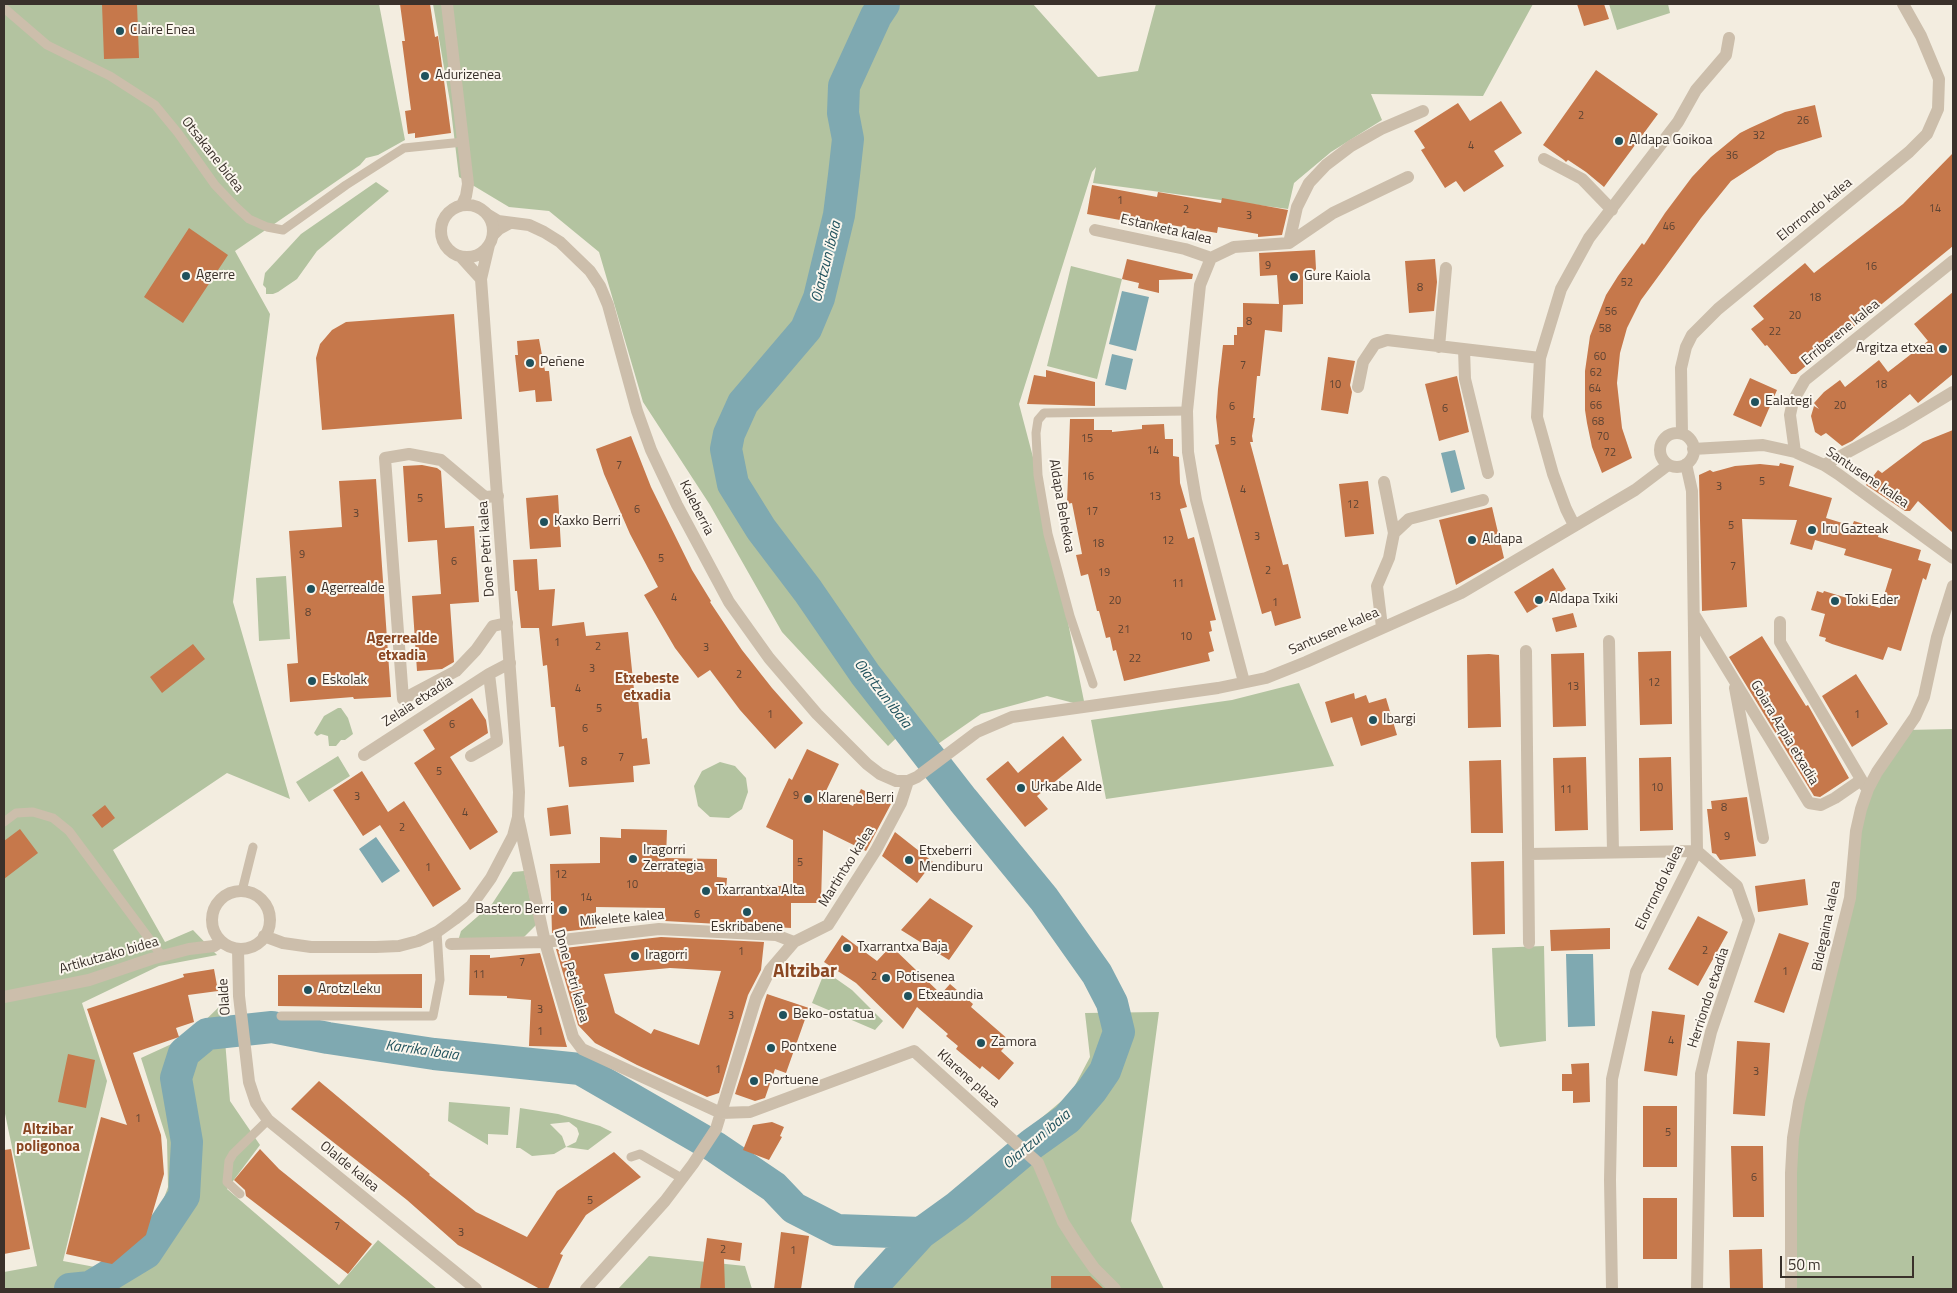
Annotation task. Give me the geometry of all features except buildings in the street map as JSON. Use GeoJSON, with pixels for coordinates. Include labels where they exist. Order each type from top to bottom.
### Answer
{"type":"FeatureCollection","features":[{"type":"Feature","properties":{"kind":"street"},"geometry":{"type":"LineString","coordinates":[[447,4],[468,184],[462,205]]}},
{"type":"Feature","properties":{"kind":"street","name":"Elorrondo kalea"},"geometry":{"type":"LineString","coordinates":[[1682,434],[1682,368],[1686,347],[1692,334],[1718,309],[1909,152],[1927,134],[1938,109],[1939,79],[1921,36],[1904,4]]}},
{"type":"Feature","properties":{"kind":"street"},"geometry":{"type":"LineString","coordinates":[[1574,525],[1553,474],[1537,417],[1540,358],[1561,289],[1590,238],[1678,122],[1696,90],[1726,55],[1729,38]]}},
{"type":"Feature","properties":{"kind":"street"},"geometry":{"type":"LineString","coordinates":[[1289,243],[1297,207],[1309,183],[1326,165],[1351,146],[1423,111]]}},
{"type":"Feature","properties":{"kind":"street"},"geometry":{"type":"LineString","coordinates":[[1544,159],[1582,180],[1612,210]]}},
{"type":"Feature","properties":{"kind":"street"},"geometry":{"type":"LineString","coordinates":[[1289,243],[1333,213],[1408,177]]}},
{"type":"Feature","properties":{"kind":"street"},"geometry":{"type":"LineString","coordinates":[[468,184],[492,224],[491,240]]}},
{"type":"Feature","properties":{"kind":"street"},"geometry":{"type":"LineString","coordinates":[[482,278],[461,257],[451,252],[444,244],[440,234],[441,224],[452,209],[462,205],[471,205],[484,212]]}},
{"type":"Feature","properties":{"kind":"street","name":"Kaleberria"},"geometry":{"type":"LineString","coordinates":[[484,212],[498,221],[529,225],[544,232],[560,242],[584,264],[600,286],[612,319],[637,411],[652,450],[677,505],[729,602],[769,658],[817,714],[854,752],[880,774],[896,781],[908,781]]}},
{"type":"Feature","properties":{"kind":"street"},"geometry":{"type":"LineString","coordinates":[[461,257],[472,257],[478,254],[499,229],[510,223]]}},
{"type":"Feature","properties":{"kind":"street","name":"Estanketa kalea"},"geometry":{"type":"LineString","coordinates":[[1095,230],[1185,249],[1211,258],[1234,247],[1289,243]]}},
{"type":"Feature","properties":{"kind":"street","name":"Done Petri kalea"},"geometry":{"type":"LineString","coordinates":[[437,932],[471,906],[491,878],[513,836],[518,818],[519,792],[482,278],[491,240]]}},
{"type":"Feature","properties":{"kind":"street"},"geometry":{"type":"LineString","coordinates":[[1211,258],[1200,285],[1187,411],[1188,452],[1196,500],[1244,682]]}},
{"type":"Feature","properties":{"kind":"street","name":"Erriberene kalea"},"geometry":{"type":"LineString","coordinates":[[1795,452],[1790,415],[1791,408],[1793,401],[1806,380],[1953,261]]}},
{"type":"Feature","properties":{"kind":"street"},"geometry":{"type":"LineString","coordinates":[[1439,347],[1446,268]]}},
{"type":"Feature","properties":{"kind":"street"},"geometry":{"type":"LineString","coordinates":[[1358,387],[1362,362],[1375,344],[1387,340],[1540,358]]}},
{"type":"Feature","properties":{"kind":"street"},"geometry":{"type":"LineString","coordinates":[[1464,350],[1465,379],[1488,473]]}},
{"type":"Feature","properties":{"kind":"street"},"geometry":{"type":"LineString","coordinates":[[1824,465],[1900,424],[1953,392]]}},
{"type":"Feature","properties":{"kind":"street"},"geometry":{"type":"LineString","coordinates":[[1682,434],[1690,440],[1693,449],[1691,458],[1686,464],[1676,467],[1668,465],[1662,457],[1661,445],[1669,435],[1682,434]]}},
{"type":"Feature","properties":{"kind":"street","name":"Santusene kalea"},"geometry":{"type":"LineString","coordinates":[[1693,449],[1763,445],[1795,452],[1824,465],[1953,558]]}},
{"type":"Feature","properties":{"kind":"street"},"geometry":{"type":"LineString","coordinates":[[498,496],[484,497],[441,460],[409,454],[385,458],[403,699],[456,671],[476,650],[493,626],[507,623]]}},
{"type":"Feature","properties":{"kind":"street","name":"Elorrondo kalea"},"geometry":{"type":"LineString","coordinates":[[1612,1289],[1610,1180],[1612,1079],[1636,972],[1697,851],[1692,491],[1686,464]]}},
{"type":"Feature","properties":{"kind":"street","name":"Santusene kalea"},"geometry":{"type":"LineString","coordinates":[[908,781],[917,777],[977,732],[1012,717],[1218,688],[1266,678],[1461,593],[1635,490],[1668,465]]}},
{"type":"Feature","properties":{"kind":"street"},"geometry":{"type":"LineString","coordinates":[[1382,627],[1377,586],[1389,558],[1394,533],[1384,482]]}},
{"type":"Feature","properties":{"kind":"street"},"geometry":{"type":"LineString","coordinates":[[1394,533],[1409,519],[1483,500]]}},
{"type":"Feature","properties":{"kind":"street","name":"Bidegaina kalea"},"geometry":{"type":"LineString","coordinates":[[1791,1289],[1791,1173],[1793,1138],[1799,1102],[1850,898],[1856,831],[1864,785],[1877,772],[1915,717],[1924,697],[1937,637],[1953,586]]}},
{"type":"Feature","properties":{"kind":"street","name":"Goiara Azpia etxadia"},"geometry":{"type":"LineString","coordinates":[[1695,616],[1809,803],[1821,805],[1864,785]]}},
{"type":"Feature","properties":{"kind":"street"},"geometry":{"type":"LineString","coordinates":[[1780,622],[1780,642],[1864,785]]}},
{"type":"Feature","properties":{"kind":"street"},"geometry":{"type":"LineString","coordinates":[[1608,641],[1613,852]]}},
{"type":"Feature","properties":{"kind":"street"},"geometry":{"type":"LineString","coordinates":[[1526,651],[1529,943]]}},
{"type":"Feature","properties":{"kind":"street","name":"Zelaia etxadia"},"geometry":{"type":"LineString","coordinates":[[364,755],[489,674],[510,663]]}},
{"type":"Feature","properties":{"kind":"street"},"geometry":{"type":"LineString","coordinates":[[471,756],[497,741],[489,674]]}},
{"type":"Feature","properties":{"kind":"street","name":"Goiara Azpia etxadia"},"geometry":{"type":"LineString","coordinates":[[1734,679],[1763,838]]}},
{"type":"Feature","properties":{"kind":"street","name":"Martintxo kalea"},"geometry":{"type":"LineString","coordinates":[[721,1113],[756,998],[770,970],[794,942],[828,925],[876,850],[901,803],[908,781]]}},
{"type":"Feature","properties":{"kind":"street","name":"Done Petri kalea"},"geometry":{"type":"LineString","coordinates":[[518,818],[545,942],[573,1037],[582,1049],[721,1113]]}},
{"type":"Feature","properties":{"kind":"street"},"geometry":{"type":"LineString","coordinates":[[1529,854],[1697,851]]}},
{"type":"Feature","properties":{"kind":"street","name":"Herriondo etxadia"},"geometry":{"type":"LineString","coordinates":[[1697,851],[1737,886],[1749,920],[1711,1032],[1701,1074],[1697,1289]]}},
{"type":"Feature","properties":{"kind":"street"},"geometry":{"type":"LineString","coordinates":[[242,891],[256,896],[266,906],[269,916],[268,928],[264,936],[257,944],[248,948],[230,947],[221,941],[215,934],[212,924],[213,913],[217,904],[232,892],[242,891]]}},
{"type":"Feature","properties":{"kind":"street","name":"Mikelete kalea"},"geometry":{"type":"LineString","coordinates":[[451,944],[545,942],[659,929],[776,935],[794,942]]}},
{"type":"Feature","properties":{"kind":"street"},"geometry":{"type":"LineString","coordinates":[[264,936],[283,943],[311,947],[376,947],[409,944],[437,932]]}},
{"type":"Feature","properties":{"kind":"street","name":"Artikutzako bidea"},"geometry":{"type":"LineString","coordinates":[[4,997],[89,980],[162,956],[189,949],[214,946],[221,941]]}},
{"type":"Feature","properties":{"kind":"street","name":"Olalde"},"geometry":{"type":"LineString","coordinates":[[238,948],[239,996],[245,1042]]}},
{"type":"Feature","properties":{"kind":"street","name":"Olalde kalea"},"geometry":{"type":"LineString","coordinates":[[245,1042],[249,1082],[256,1103],[268,1120],[476,1289]]}},
{"type":"Feature","properties":{"kind":"street","name":"Klarene plaza"},"geometry":{"type":"LineString","coordinates":[[721,1113],[750,1112],[914,1051],[1038,1163],[1059,1213],[1077,1244],[1094,1268],[1115,1289]]}},
{"type":"Feature","properties":{"kind":"street"},"geometry":{"type":"LineString","coordinates":[[586,1289],[683,1179],[716,1129],[721,1113]]}},
{"type":"Feature","properties":{"kind":"lane","name":"Otsakane bidea"},"geometry":{"type":"LineString","coordinates":[[4,8],[47,45],[110,76],[154,105],[178,133],[216,185],[235,206],[249,219],[267,227],[283,230],[346,185],[404,148],[463,142]]}},
{"type":"Feature","properties":{"kind":"lane","name":"Aldapa Behekoa"},"geometry":{"type":"LineString","coordinates":[[1093,684],[1070,616],[1048,534],[1038,475],[1036,433],[1038,420],[1044,413],[1187,411]]}},
{"type":"Feature","properties":{"kind":"lane"},"geometry":{"type":"LineString","coordinates":[[4,822],[16,813],[34,812],[53,818],[69,831],[162,956]]}},
{"type":"Feature","properties":{"kind":"lane"},"geometry":{"type":"LineString","coordinates":[[242,891],[253,847]]}},
{"type":"Feature","properties":{"kind":"lane"},"geometry":{"type":"LineString","coordinates":[[281,1016],[433,1016],[440,980],[437,932]]}},
{"type":"Feature","properties":{"kind":"lane"},"geometry":{"type":"LineString","coordinates":[[240,1194],[227,1182],[228,1161],[232,1154],[268,1120]]}},
{"type":"Feature","properties":{"kind":"lane"},"geometry":{"type":"LineString","coordinates":[[631,1157],[640,1154],[683,1179]]}},
{"type":"Feature","properties":{"kind":"green space"},"geometry":{"type":"Polygon","coordinates":[[[4,4],[379,4],[405,140],[378,155],[366,158],[360,165],[235,251],[270,314],[233,602],[290,799],[227,773],[113,850],[165,942],[193,930],[217,955],[159,966],[82,1003],[107,1081],[63,1261],[111,1270],[148,1242],[168,1187],[167,1140],[141,1058],[189,1036],[222,1004],[230,1101],[260,1145],[227,1189],[339,1285],[378,1240],[437,1289],[4,1289],[4,1272],[37,1266],[4,1109],[4,4]]]}},
{"type":"Feature","properties":{"kind":"green space"},"geometry":{"type":"Polygon","coordinates":[[[433,4],[1033,4],[1098,77],[1138,71],[1156,4],[1533,4],[1483,96],[1371,94],[1382,120],[1331,152],[1294,183],[1288,209],[1093,183],[1096,167],[1092,172],[1019,404],[1039,480],[1085,706],[1047,696],[981,714],[935,746],[915,720],[888,746],[782,632],[710,505],[643,402],[599,252],[549,211],[509,207],[459,177],[450,102],[433,4]]]}},
{"type":"Feature","properties":{"kind":"green space"},"geometry":{"type":"Polygon","coordinates":[[[1609,4],[1668,4],[1670,13],[1617,30],[1609,4]]]}},
{"type":"Feature","properties":{"kind":"green space"},"geometry":{"type":"Polygon","coordinates":[[[376,182],[389,191],[317,251],[297,279],[278,292],[266,294],[266,288],[263,285],[265,273],[301,234],[376,182]]]}},
{"type":"Feature","properties":{"kind":"green space"},"geometry":{"type":"Polygon","coordinates":[[[1071,266],[1122,279],[1097,379],[1047,366],[1071,266]]]}},
{"type":"Feature","properties":{"kind":"green space"},"geometry":{"type":"Polygon","coordinates":[[[286,576],[290,639],[259,641],[256,578],[286,576]]]}},
{"type":"Feature","properties":{"kind":"green space"},"geometry":{"type":"Polygon","coordinates":[[[1299,683],[1334,766],[1106,799],[1091,720],[1232,700],[1299,683]]]}},
{"type":"Feature","properties":{"kind":"green space"},"geometry":{"type":"Polygon","coordinates":[[[341,708],[348,718],[353,734],[345,740],[341,740],[336,746],[329,746],[328,736],[321,734],[317,736],[314,733],[324,716],[341,708]]]}},
{"type":"Feature","properties":{"kind":"green space"},"geometry":{"type":"Polygon","coordinates":[[[1953,729],[1953,1289],[1791,1289],[1799,1102],[1845,923],[1861,809],[1907,730],[1953,729]]]}},
{"type":"Feature","properties":{"kind":"green space"},"geometry":{"type":"Polygon","coordinates":[[[338,756],[350,776],[309,802],[296,782],[338,756]]]}},
{"type":"Feature","properties":{"kind":"green space"},"geometry":{"type":"Polygon","coordinates":[[[720,762],[735,766],[746,778],[748,792],[742,809],[729,818],[710,817],[698,806],[694,786],[702,771],[720,762]]]}},
{"type":"Feature","properties":{"kind":"green space"},"geometry":{"type":"Polygon","coordinates":[[[524,871],[536,925],[524,937],[458,941],[461,931],[492,904],[513,872],[524,871]]]}},
{"type":"Feature","properties":{"kind":"green space"},"geometry":{"type":"Polygon","coordinates":[[[1544,946],[1546,1041],[1500,1047],[1496,1037],[1492,948],[1544,946]]]}},
{"type":"Feature","properties":{"kind":"green space"},"geometry":{"type":"Polygon","coordinates":[[[825,971],[852,990],[883,1021],[875,1030],[812,1003],[825,971]]]}},
{"type":"Feature","properties":{"kind":"green space"},"geometry":{"type":"Polygon","coordinates":[[[1159,1012],[1131,1221],[1164,1289],[854,1289],[888,1247],[1071,1093],[1090,1057],[1085,1013],[1159,1012]]]}},
{"type":"Feature","properties":{"kind":"green space"},"geometry":{"type":"Polygon","coordinates":[[[449,1102],[510,1107],[508,1135],[488,1134],[488,1145],[448,1121],[449,1102]]]}},
{"type":"Feature","properties":{"kind":"green space"},"geometry":{"type":"Polygon","coordinates":[[[520,1108],[558,1114],[600,1126],[612,1132],[588,1150],[566,1147],[554,1154],[532,1156],[520,1148],[516,1148],[520,1108]],[[569,1122],[550,1124],[562,1136],[566,1147],[576,1142],[579,1134],[577,1128],[569,1122]]]}},
{"type":"Feature","properties":{"kind":"green space"},"geometry":{"type":"Polygon","coordinates":[[[649,1256],[745,1266],[752,1289],[618,1289],[649,1256]]]}},
{"type":"Feature","properties":{"kind":"water"},"geometry":{"type":"Polygon","coordinates":[[[1122,291],[1149,297],[1136,351],[1109,344],[1122,291]]]}},
{"type":"Feature","properties":{"kind":"water"},"geometry":{"type":"Polygon","coordinates":[[[1112,354],[1133,359],[1126,390],[1105,385],[1112,354]]]}},
{"type":"Feature","properties":{"kind":"water"},"geometry":{"type":"Polygon","coordinates":[[[1455,450],[1465,489],[1451,493],[1441,453],[1455,450]]]}},
{"type":"Feature","properties":{"kind":"water"},"geometry":{"type":"Polygon","coordinates":[[[376,837],[400,871],[382,883],[359,849],[376,837]]]}},
{"type":"Feature","properties":{"kind":"water"},"geometry":{"type":"Polygon","coordinates":[[[1566,954],[1593,954],[1595,1026],[1568,1027],[1566,954]]]}},
{"type":"Feature","properties":{"kind":"waterway","name":"Oiartzun ibaia"},"geometry":{"type":"LineString","coordinates":[[870,1289],[921,1233],[957,1207],[1032,1144],[1067,1119],[1092,1090],[1105,1071],[1119,1032],[1112,1003],[1097,974],[1044,899],[963,800],[865,674],[808,591],[761,529],[733,484],[726,449],[729,434],[743,403],[806,329],[819,298],[839,215],[844,175],[848,139],[843,113],[844,86],[876,16],[884,4]]}},
{"type":"Feature","properties":{"kind":"waterway","name":"Karrika ibaia"},"geometry":{"type":"LineString","coordinates":[[70,1289],[90,1287],[146,1253],[184,1196],[187,1142],[176,1078],[184,1053],[207,1034],[272,1027],[328,1038],[434,1054],[580,1069],[715,1147],[774,1187],[794,1208],[837,1230],[921,1233]]}},
{"type":"Feature","properties":{"kind":"place","name":"Claire Enea"},"geometry":{"type":"Point","coordinates":[120,31]}},
{"type":"Feature","properties":{"kind":"place","name":"Adurizenea"},"geometry":{"type":"Point","coordinates":[425,76]}},
{"type":"Feature","properties":{"kind":"place","name":"Aldapa Goikoa"},"geometry":{"type":"Point","coordinates":[1619,141]}},
{"type":"Feature","properties":{"kind":"place","name":"Agerre"},"geometry":{"type":"Point","coordinates":[186,276]}},
{"type":"Feature","properties":{"kind":"place","name":"Gure Kaiola"},"geometry":{"type":"Point","coordinates":[1294,277]}},
{"type":"Feature","properties":{"kind":"place","name":"Argitza etxea"},"geometry":{"type":"Point","coordinates":[1943,349]}},
{"type":"Feature","properties":{"kind":"place","name":"Peñene"},"geometry":{"type":"Point","coordinates":[530,363]}},
{"type":"Feature","properties":{"kind":"place","name":"Ealategi"},"geometry":{"type":"Point","coordinates":[1755,402]}},
{"type":"Feature","properties":{"kind":"place","name":"Kaxko Berri"},"geometry":{"type":"Point","coordinates":[544,522]}},
{"type":"Feature","properties":{"kind":"place","name":"Iru Gazteak"},"geometry":{"type":"Point","coordinates":[1812,530]}},
{"type":"Feature","properties":{"kind":"place","name":"Aldapa"},"geometry":{"type":"Point","coordinates":[1472,540]}},
{"type":"Feature","properties":{"kind":"place","name":"Agerrealde"},"geometry":{"type":"Point","coordinates":[311,589]}},
{"type":"Feature","properties":{"kind":"place","name":"Aldapa Txiki"},"geometry":{"type":"Point","coordinates":[1539,600]}},
{"type":"Feature","properties":{"kind":"place","name":"Toki Eder"},"geometry":{"type":"Point","coordinates":[1835,601]}},
{"type":"Feature","properties":{"kind":"place","name":"Eskolak"},"geometry":{"type":"Point","coordinates":[312,681]}},
{"type":"Feature","properties":{"kind":"place","name":"Ibargi"},"geometry":{"type":"Point","coordinates":[1373,720]}},
{"type":"Feature","properties":{"kind":"place","name":"Urkabe Alde"},"geometry":{"type":"Point","coordinates":[1021,788]}},
{"type":"Feature","properties":{"kind":"place","name":"Klarene Berri"},"geometry":{"type":"Point","coordinates":[808,799]}},
{"type":"Feature","properties":{"kind":"place","name":"Iragorri Zerrategia"},"geometry":{"type":"Point","coordinates":[633,859]}},
{"type":"Feature","properties":{"kind":"place","name":"Etxeberri Mendiburu"},"geometry":{"type":"Point","coordinates":[909,860]}},
{"type":"Feature","properties":{"kind":"place","name":"Txarrantxa Alta"},"geometry":{"type":"Point","coordinates":[706,891]}},
{"type":"Feature","properties":{"kind":"place","name":"Bastero Berri"},"geometry":{"type":"Point","coordinates":[563,910]}},
{"type":"Feature","properties":{"kind":"place","name":"Eskribabene"},"geometry":{"type":"Point","coordinates":[747,912]}},
{"type":"Feature","properties":{"kind":"place","name":"Txarrantxa Baja"},"geometry":{"type":"Point","coordinates":[847,948]}},
{"type":"Feature","properties":{"kind":"place","name":"Iragorri"},"geometry":{"type":"Point","coordinates":[635,956]}},
{"type":"Feature","properties":{"kind":"place","name":"Potisenea"},"geometry":{"type":"Point","coordinates":[886,978]}},
{"type":"Feature","properties":{"kind":"place","name":"Arotz Leku"},"geometry":{"type":"Point","coordinates":[308,990]}},
{"type":"Feature","properties":{"kind":"place","name":"Etxeaundia"},"geometry":{"type":"Point","coordinates":[908,996]}},
{"type":"Feature","properties":{"kind":"place","name":"Beko-ostatua"},"geometry":{"type":"Point","coordinates":[783,1015]}},
{"type":"Feature","properties":{"kind":"place","name":"Zamora"},"geometry":{"type":"Point","coordinates":[981,1043]}},
{"type":"Feature","properties":{"kind":"place","name":"Pontxene"},"geometry":{"type":"Point","coordinates":[771,1048]}},
{"type":"Feature","properties":{"kind":"place","name":"Portuene"},"geometry":{"type":"Point","coordinates":[754,1081]}},
{"type":"Feature","properties":{"kind":"district","name":"Agerrealde etxadia"},"geometry":{"type":"Point","coordinates":[402,648]}},
{"type":"Feature","properties":{"kind":"district","name":"Etxebeste etxadia"},"geometry":{"type":"Point","coordinates":[647,688]}},
{"type":"Feature","properties":{"kind":"district","name":"Altzibar"},"geometry":{"type":"Point","coordinates":[805,972]}},
{"type":"Feature","properties":{"kind":"district","name":"Altzibar poligonoa"},"geometry":{"type":"Point","coordinates":[48,1138]}}]}
